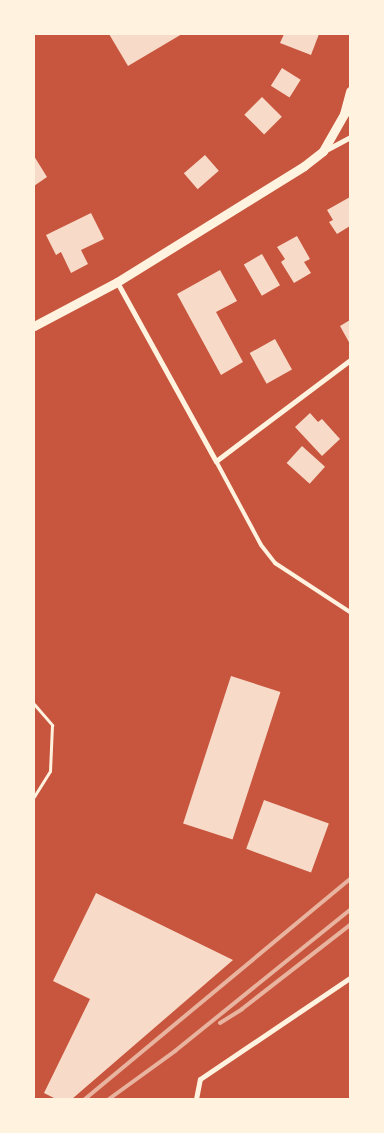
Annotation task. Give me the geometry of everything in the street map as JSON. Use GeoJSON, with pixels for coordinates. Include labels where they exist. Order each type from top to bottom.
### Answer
{"type":"FeatureCollection","features":[{"type":"Feature","properties":{"kind":"street"},"geometry":{"type":"LineString","coordinates":[[323,151],[344,114],[350,90]]}},
{"type":"Feature","properties":{"kind":"street"},"geometry":{"type":"LineString","coordinates":[[34,326],[117,282],[304,166],[323,151],[350,137]]}},
{"type":"Feature","properties":{"kind":"street"},"geometry":{"type":"LineString","coordinates":[[117,282],[216,462],[350,360]]}},
{"type":"Feature","properties":{"kind":"street"},"geometry":{"type":"LineString","coordinates":[[196,1099],[200,1079],[350,978]]}},
{"type":"Feature","properties":{"kind":"lane"},"geometry":{"type":"LineString","coordinates":[[216,462],[260,545],[275,562],[350,612]]}},
{"type":"Feature","properties":{"kind":"path"},"geometry":{"type":"LineString","coordinates":[[34,704],[52,725],[50,771],[34,797]]}},
{"type":"Feature","properties":{"kind":"building"},"geometry":{"type":"Polygon","coordinates":[[[109,34],[182,34],[128,66],[109,34]]]}},
{"type":"Feature","properties":{"kind":"building"},"geometry":{"type":"Polygon","coordinates":[[[284,34],[319,34],[311,55],[280,43],[284,34]]]}},
{"type":"Feature","properties":{"kind":"building"},"geometry":{"type":"Polygon","coordinates":[[[282,68],[301,80],[290,97],[271,86],[282,68]]]}},
{"type":"Feature","properties":{"kind":"building"},"geometry":{"type":"Polygon","coordinates":[[[262,97],[282,117],[264,134],[244,115],[262,97]]]}},
{"type":"Feature","properties":{"kind":"building"},"geometry":{"type":"Polygon","coordinates":[[[205,155],[219,171],[198,189],[184,173],[205,155]]]}},
{"type":"Feature","properties":{"kind":"building"},"geometry":{"type":"Polygon","coordinates":[[[34,156],[47,177],[34,186],[34,156]]]}},
{"type":"Feature","properties":{"kind":"building"},"geometry":{"type":"Polygon","coordinates":[[[350,197],[350,226],[337,234],[329,222],[333,220],[327,210],[350,197]]]}},
{"type":"Feature","properties":{"kind":"building"},"geometry":{"type":"Polygon","coordinates":[[[91,213],[104,239],[81,250],[88,264],[71,273],[61,252],[56,255],[46,235],[91,213]]]}},
{"type":"Feature","properties":{"kind":"building"},"geometry":{"type":"Polygon","coordinates":[[[297,236],[310,259],[304,262],[311,273],[294,283],[281,262],[285,259],[277,247],[297,236]]]}},
{"type":"Feature","properties":{"kind":"building"},"geometry":{"type":"Polygon","coordinates":[[[262,254],[280,285],[262,296],[244,264],[262,254]]]}},
{"type":"Feature","properties":{"kind":"building"},"geometry":{"type":"Polygon","coordinates":[[[220,270],[237,301],[216,312],[243,362],[221,375],[177,294],[220,270]]]}},
{"type":"Feature","properties":{"kind":"building"},"geometry":{"type":"Polygon","coordinates":[[[350,320],[350,344],[340,326],[350,320]]]}},
{"type":"Feature","properties":{"kind":"building"},"geometry":{"type":"Polygon","coordinates":[[[275,339],[292,370],[267,384],[250,353],[275,339]]]}},
{"type":"Feature","properties":{"kind":"building"},"geometry":{"type":"Polygon","coordinates":[[[310,413],[318,422],[322,419],[340,439],[322,456],[295,427],[310,413]]]}},
{"type":"Feature","properties":{"kind":"building"},"geometry":{"type":"Polygon","coordinates":[[[302,446],[325,467],[310,484],[287,463],[302,446]]]}},
{"type":"Feature","properties":{"kind":"building"},"geometry":{"type":"Polygon","coordinates":[[[231,676],[280,692],[233,839],[183,823],[231,676]]]}},
{"type":"Feature","properties":{"kind":"building"},"geometry":{"type":"Polygon","coordinates":[[[264,800],[329,824],[311,872],[246,849],[264,800]]]}},
{"type":"Feature","properties":{"kind":"building"},"geometry":{"type":"Polygon","coordinates":[[[96,893],[233,960],[72,1099],[56,1099],[44,1093],[90,999],[53,981],[96,893]]]}},
{"type":"Feature","properties":{"kind":"railway"},"geometry":{"type":"LineString","coordinates":[[85,1099],[350,879]]}},
{"type":"Feature","properties":{"kind":"railway"},"geometry":{"type":"LineString","coordinates":[[109,1099],[175,1051],[350,910]]}},
{"type":"Feature","properties":{"kind":"railway"},"geometry":{"type":"LineString","coordinates":[[220,1023],[242,1009],[350,925]]}}]}
